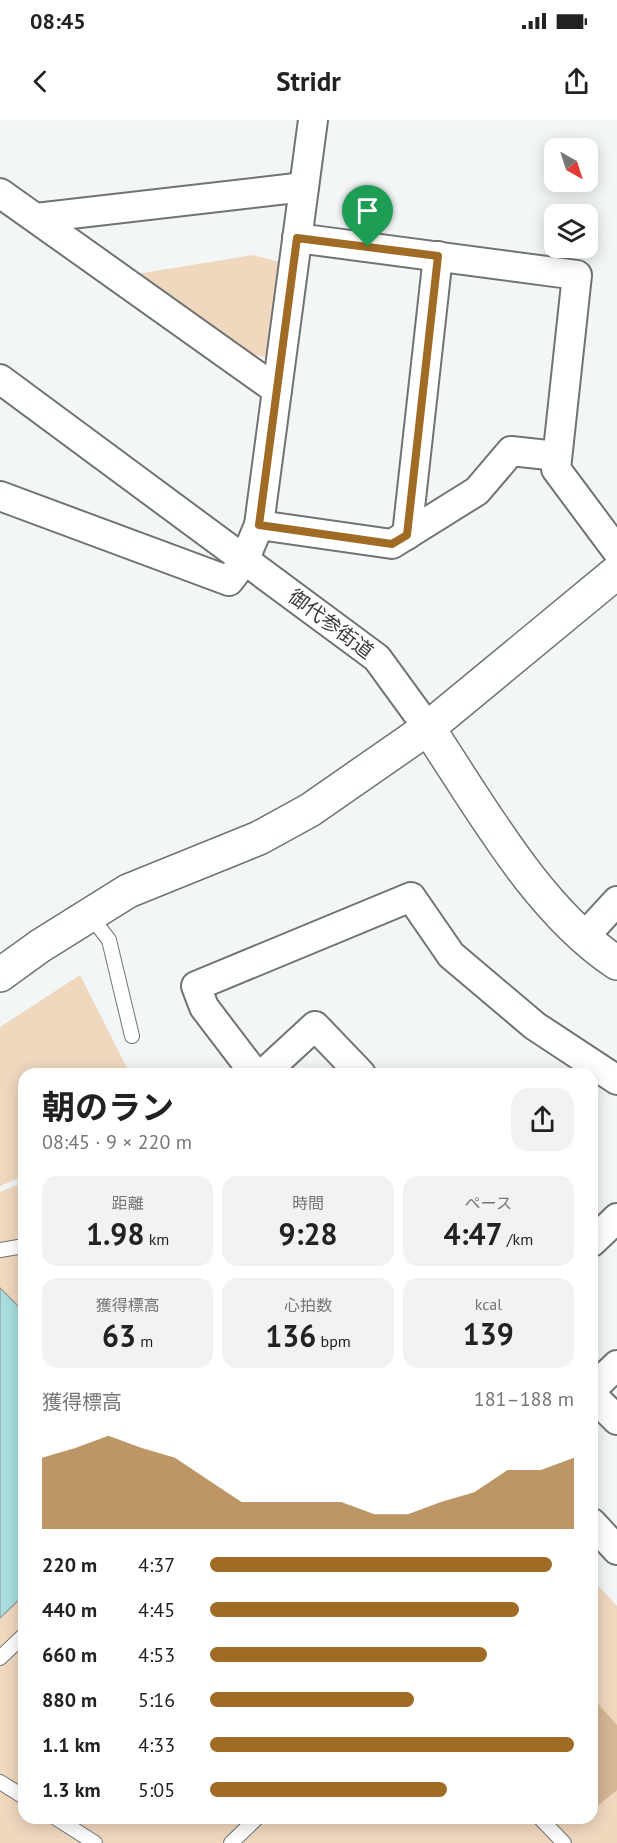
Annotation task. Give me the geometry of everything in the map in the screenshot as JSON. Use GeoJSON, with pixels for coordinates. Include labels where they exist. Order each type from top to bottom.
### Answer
{"type":"FeatureCollection","features":[{"type":"Feature","properties":{"kind":"street"},"geometry":{"type":"LineString","coordinates":[[0,496],[229,581],[244,561],[259,525],[313,120]]}},
{"type":"Feature","properties":{"kind":"street"},"geometry":{"type":"LineString","coordinates":[[36,218],[304,188]]}},
{"type":"Feature","properties":{"kind":"street"},"geometry":{"type":"LineString","coordinates":[[0,193],[277,390]]}},
{"type":"Feature","properties":{"kind":"street"},"geometry":{"type":"LineString","coordinates":[[297,238],[577,275],[556,470],[617,552]]}},
{"type":"Feature","properties":{"kind":"street"},"geometry":{"type":"LineString","coordinates":[[407,535],[438,256]]}},
{"type":"Feature","properties":{"kind":"street","name":"御代参街道"},"geometry":{"type":"LineString","coordinates":[[2,382],[244,561],[313,608],[377,658],[428,728],[543,898],[583,938],[617,963]]}},
{"type":"Feature","properties":{"kind":"street"},"geometry":{"type":"LineString","coordinates":[[259,525],[392,544],[477,491],[511,452],[557,456]]}},
{"type":"Feature","properties":{"kind":"street"},"geometry":{"type":"LineString","coordinates":[[0,975],[89,914],[128,891],[259,838],[310,810],[428,728],[617,572]]}},
{"type":"Feature","properties":{"kind":"street"},"geometry":{"type":"LineString","coordinates":[[250,1068],[204,1006],[196,986],[411,897],[451,955],[535,1026],[617,1080]]}},
{"type":"Feature","properties":{"kind":"street"},"geometry":{"type":"LineString","coordinates":[[583,938],[617,901]]}},
{"type":"Feature","properties":{"kind":"street"},"geometry":{"type":"LineString","coordinates":[[270,1068],[315,1026],[355,1068]]}},
{"type":"Feature","properties":{"kind":"street"},"geometry":{"type":"LineString","coordinates":[[598,1236],[617,1218]]}},
{"type":"Feature","properties":{"kind":"street"},"geometry":{"type":"LineString","coordinates":[[598,1383],[617,1365]]}},
{"type":"Feature","properties":{"kind":"street"},"geometry":{"type":"LineString","coordinates":[[598,1401],[617,1420]]}},
{"type":"Feature","properties":{"kind":"street"},"geometry":{"type":"LineString","coordinates":[[598,1529],[617,1550]]}},
{"type":"Feature","properties":{"kind":"lane"},"geometry":{"type":"LineString","coordinates":[[89,914],[109,940],[132,1036]]}},
{"type":"Feature","properties":{"kind":"lane"},"geometry":{"type":"LineString","coordinates":[[0,1250],[18,1247]]}},
{"type":"Feature","properties":{"kind":"lane"},"geometry":{"type":"LineString","coordinates":[[0,1659],[18,1641]]}},
{"type":"Feature","properties":{"kind":"lane"},"geometry":{"type":"LineString","coordinates":[[0,1782],[18,1793]]}},
{"type":"Feature","properties":{"kind":"lane"},"geometry":{"type":"LineString","coordinates":[[65,1824],[95,1843]]}},
{"type":"Feature","properties":{"kind":"lane"},"geometry":{"type":"LineString","coordinates":[[231,1843],[251,1824]]}},
{"type":"Feature","properties":{"kind":"lane"},"geometry":{"type":"LineString","coordinates":[[546,1824],[564,1843]]}},
{"type":"Feature","properties":{"kind":"shaded area"},"geometry":{"type":"Polygon","coordinates":[[[253,255],[280,262],[269,358],[247,353],[137,274],[253,255]]]}},
{"type":"Feature","properties":{"kind":"shaded area"},"geometry":{"type":"Polygon","coordinates":[[[80,975],[127,1068],[18,1068],[18,1178],[0,1186],[0,1027],[80,975]]]}},
{"type":"Feature","properties":{"kind":"shaded area"},"geometry":{"type":"Polygon","coordinates":[[[18,1184],[18,1824],[598,1824],[598,1585],[617,1606],[617,1843],[0,1843],[0,1192],[18,1184]]]}},
{"type":"Feature","properties":{"kind":"shaded area"},"geometry":{"type":"Polygon","coordinates":[[[598,1704],[617,1725],[617,1790],[598,1806],[598,1704]]]}},
{"type":"Feature","properties":{"kind":"building"},"geometry":{"type":"Polygon","coordinates":[[[0,1288],[18,1306],[18,1601],[0,1618],[0,1288]]]}},
{"type":"Feature","properties":{"kind":"route"},"geometry":{"type":"LineString","coordinates":[[297,238],[368,247],[438,256],[407,535],[392,544],[259,525],[297,238]]}}]}
